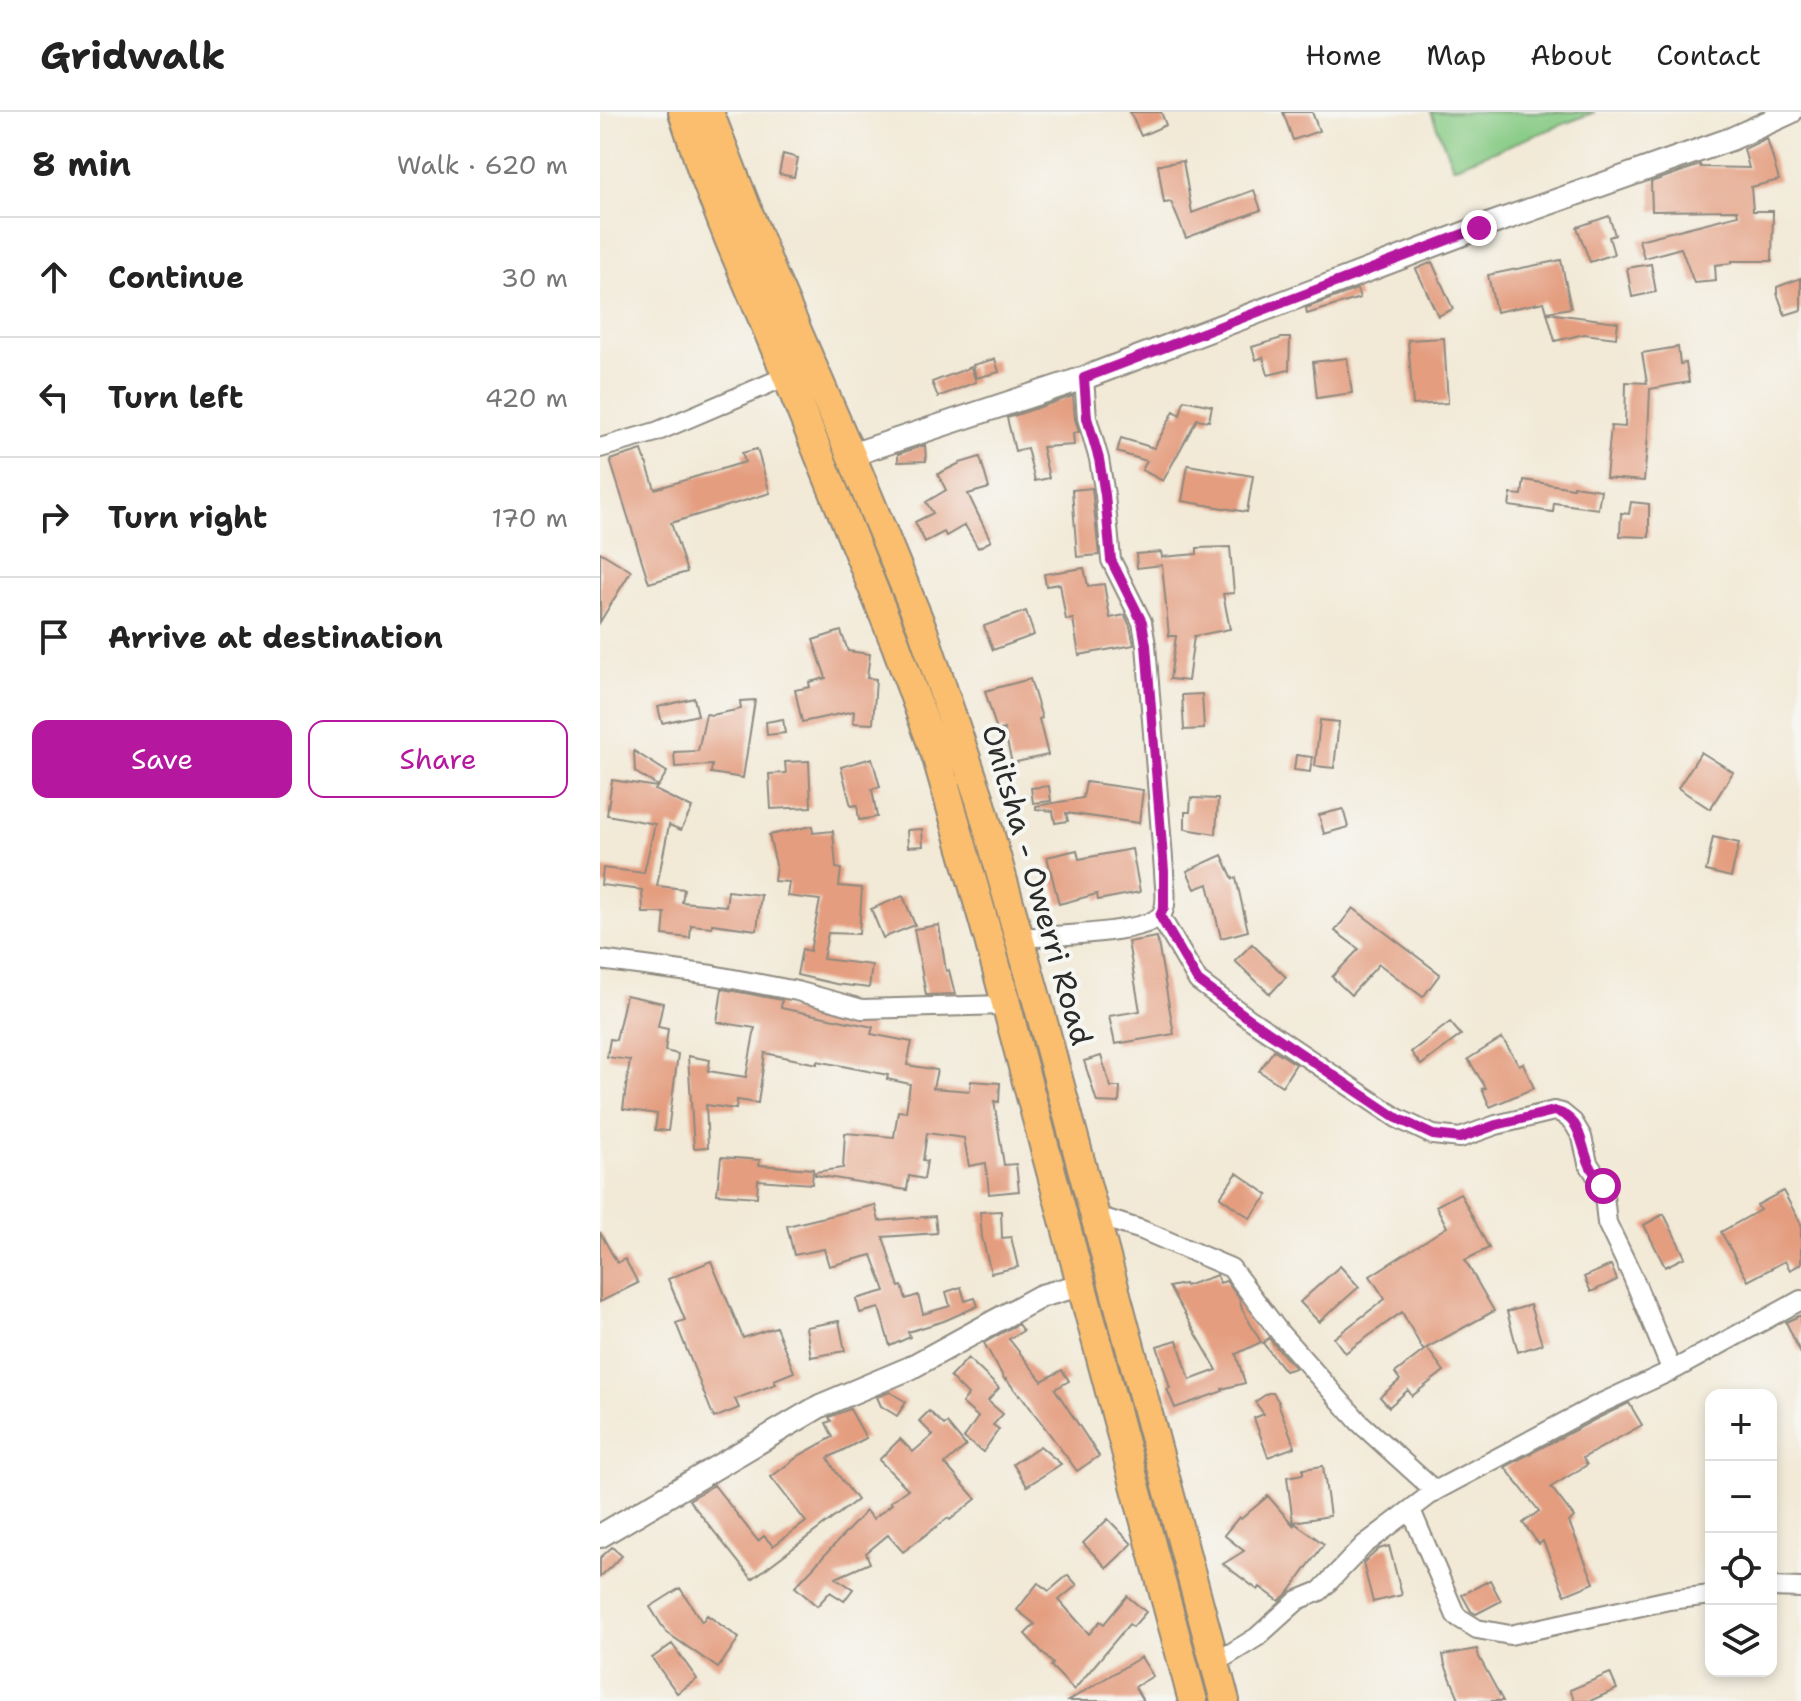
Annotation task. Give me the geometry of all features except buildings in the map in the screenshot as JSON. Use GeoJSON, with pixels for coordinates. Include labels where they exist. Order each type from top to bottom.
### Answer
{"type":"FeatureCollection","features":[{"type":"Feature","properties":{"kind":"highway","name":"Onitsha - Owerri Road"},"geometry":{"type":"LineString","coordinates":[[683,112],[729,239],[896,645],[937,758],[989,940],[1193,1701]]}},
{"type":"Feature","properties":{"kind":"highway","name":"Onitsha - Owerri Road"},"geometry":{"type":"LineString","coordinates":[[709,112],[772,273],[922,628],[980,800],[1225,1701]]}},
{"type":"Feature","properties":{"kind":"street"},"geometry":{"type":"LineString","coordinates":[[851,455],[1084,378],[1479,228],[1731,139],[1791,112]]}},
{"type":"Feature","properties":{"kind":"street"},"geometry":{"type":"LineString","coordinates":[[600,448],[656,432],[787,376]]}},
{"type":"Feature","properties":{"kind":"street"},"geometry":{"type":"LineString","coordinates":[[1019,938],[1125,930],[1160,916],[1164,907],[1164,871],[1146,645],[1142,622],[1111,560],[1105,495],[1087,418],[1084,378]]}},
{"type":"Feature","properties":{"kind":"street"},"geometry":{"type":"LineString","coordinates":[[1160,916],[1198,981],[1397,1118],[1433,1135],[1460,1138],[1496,1125],[1554,1111],[1573,1122],[1582,1137],[1588,1163],[1603,1186],[1607,1223],[1672,1371]]}},
{"type":"Feature","properties":{"kind":"street"},"geometry":{"type":"LineString","coordinates":[[600,960],[712,975],[797,991],[862,1009],[1005,1005]]}},
{"type":"Feature","properties":{"kind":"street"},"geometry":{"type":"LineString","coordinates":[[1094,1215],[1142,1230],[1231,1268],[1280,1333],[1359,1422],[1435,1491]]}},
{"type":"Feature","properties":{"kind":"street"},"geometry":{"type":"LineString","coordinates":[[600,1536],[820,1406],[908,1369],[1041,1296],[1081,1285]]}},
{"type":"Feature","properties":{"kind":"street"},"geometry":{"type":"LineString","coordinates":[[1215,1663],[1257,1637],[1298,1600],[1320,1591],[1364,1545],[1435,1491],[1593,1407],[1672,1371],[1801,1300]]}},
{"type":"Feature","properties":{"kind":"street"},"geometry":{"type":"LineString","coordinates":[[1411,1510],[1456,1616],[1477,1629],[1510,1635],[1669,1600],[1705,1596]]}},
{"type":"Feature","properties":{"kind":"street"},"geometry":{"type":"LineString","coordinates":[[1777,1587],[1801,1588]]}},
{"type":"Feature","properties":{"kind":"green space"},"geometry":{"type":"Polygon","coordinates":[[[1431,112],[1595,112],[1453,167],[1431,112]]]}},
{"type":"Feature","properties":{"kind":"route"},"geometry":{"type":"LineString","coordinates":[[1479,228],[1084,378],[1087,418],[1099,459],[1111,560],[1142,622],[1146,645],[1164,871],[1164,907],[1160,916],[1198,981],[1397,1118],[1433,1135],[1460,1138],[1496,1125],[1554,1111],[1562,1113],[1573,1122],[1582,1137],[1588,1163],[1603,1186]]}}]}
